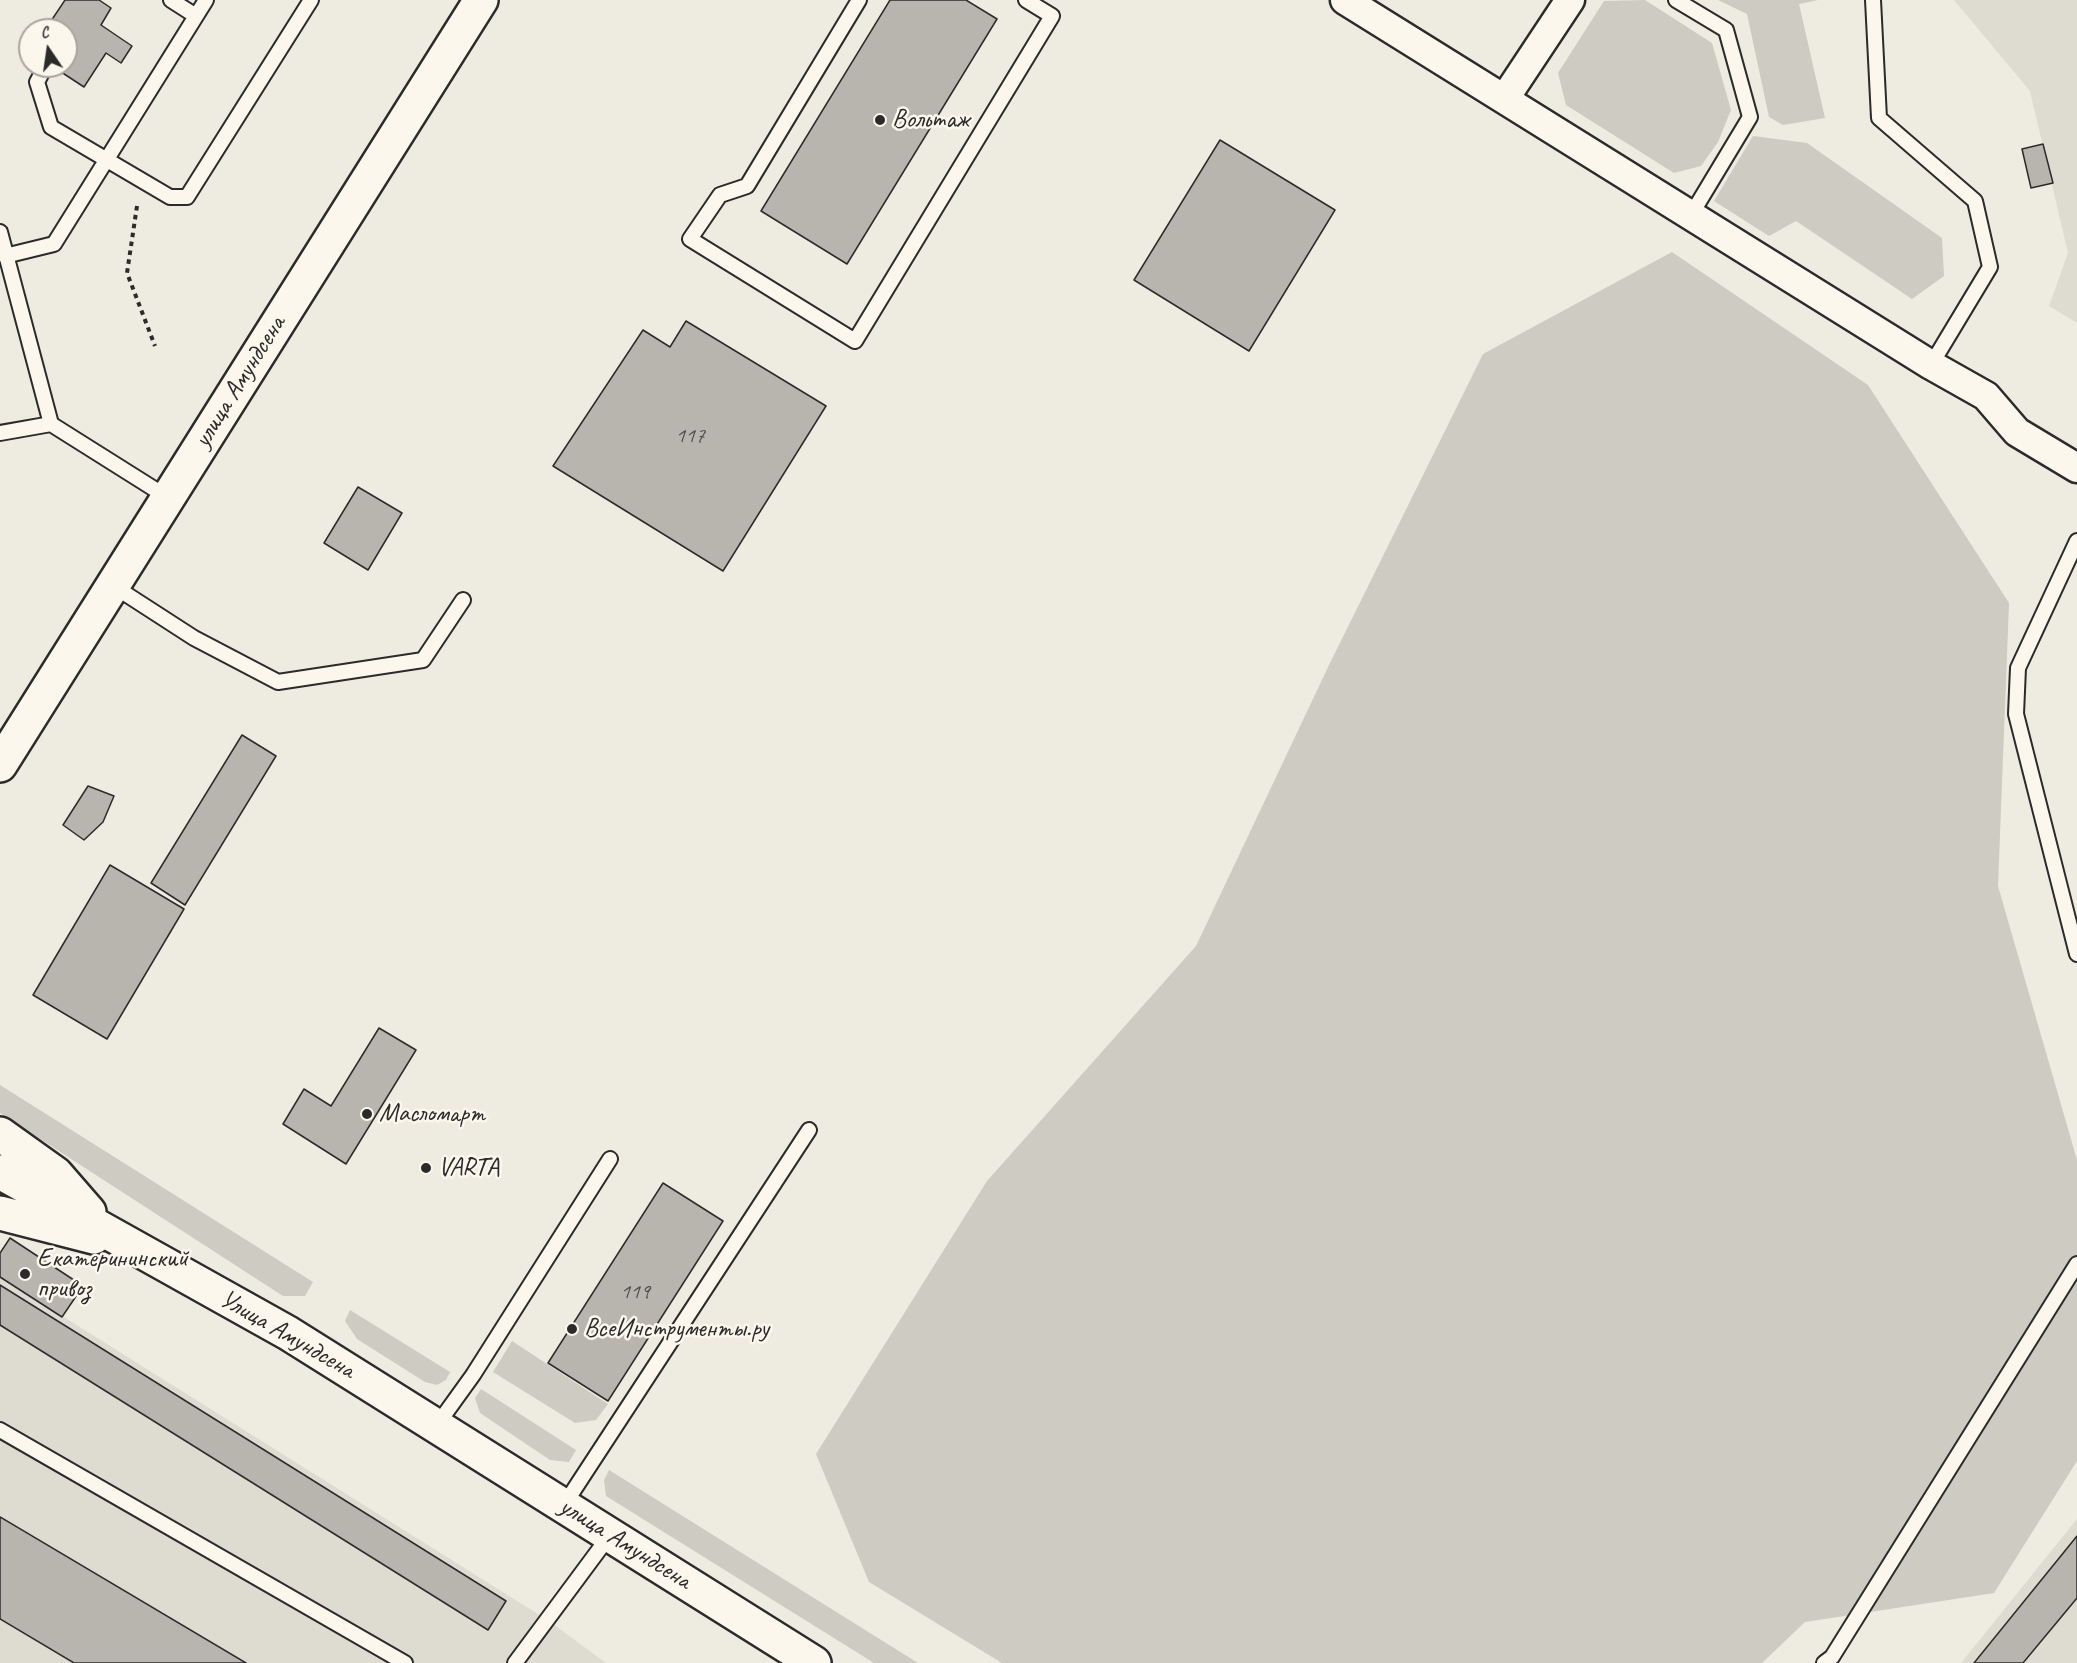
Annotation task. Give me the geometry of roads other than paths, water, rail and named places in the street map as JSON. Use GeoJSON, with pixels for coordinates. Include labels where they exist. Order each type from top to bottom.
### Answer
{"type":"FeatureCollection","features":[{"type":"Feature","properties":{"kind":"street","name":"улица Амундсена"},"geometry":{"type":"LineString","coordinates":[[0,765],[481,0]]}},
{"type":"Feature","properties":{"kind":"street"},"geometry":{"type":"LineString","coordinates":[[1345,0],[1931,365],[1986,396],[2017,432],[2077,468]]}},
{"type":"Feature","properties":{"kind":"street"},"geometry":{"type":"LineString","coordinates":[[1505,98],[1570,0]]}},
{"type":"Feature","properties":{"kind":"street"},"geometry":{"type":"LineString","coordinates":[[0,1134],[56,1174],[104,1229]]}},
{"type":"Feature","properties":{"kind":"street"},"geometry":{"type":"LineString","coordinates":[[0,1172],[136,1248]]}},
{"type":"Feature","properties":{"kind":"street"},"geometry":{"type":"LineString","coordinates":[[0,1213],[136,1248]]}},
{"type":"Feature","properties":{"kind":"street","name":"Улица Амундсена"},"geometry":{"type":"LineString","coordinates":[[136,1248],[288,1333],[437,1425]]}},
{"type":"Feature","properties":{"kind":"street","name":"улица Амундсена"},"geometry":{"type":"LineString","coordinates":[[437,1425],[564,1505],[797,1658]]}},
{"type":"Feature","properties":{"kind":"lane"},"geometry":{"type":"LineString","coordinates":[[171,0],[196,16]]}},
{"type":"Feature","properties":{"kind":"lane"},"geometry":{"type":"LineString","coordinates":[[5,256],[54,244],[206,0]]}},
{"type":"Feature","properties":{"kind":"lane"},"geometry":{"type":"LineString","coordinates":[[39,78],[37,82],[51,127],[170,197],[187,197],[311,0]]}},
{"type":"Feature","properties":{"kind":"lane"},"geometry":{"type":"LineString","coordinates":[[859,0],[747,186],[720,195],[690,239],[855,341],[1052,16],[1026,0]]}},
{"type":"Feature","properties":{"kind":"lane"},"geometry":{"type":"LineString","coordinates":[[1676,0],[1726,30],[1750,117],[1691,215]]}},
{"type":"Feature","properties":{"kind":"lane"},"geometry":{"type":"LineString","coordinates":[[1873,0],[1879,118],[1975,201],[1990,267],[1931,365]]}},
{"type":"Feature","properties":{"kind":"lane"},"geometry":{"type":"LineString","coordinates":[[0,231],[51,424]]}},
{"type":"Feature","properties":{"kind":"lane"},"geometry":{"type":"LineString","coordinates":[[0,433],[51,424],[167,497]]}},
{"type":"Feature","properties":{"kind":"lane"},"geometry":{"type":"LineString","coordinates":[[2077,541],[2018,668],[2016,714],[2077,954]]}},
{"type":"Feature","properties":{"kind":"lane"},"geometry":{"type":"LineString","coordinates":[[112,585],[194,638],[278,682],[423,660],[463,600]]}},
{"type":"Feature","properties":{"kind":"lane"},"geometry":{"type":"LineString","coordinates":[[564,1505],[809,1130]]}},
{"type":"Feature","properties":{"kind":"lane"},"geometry":{"type":"LineString","coordinates":[[437,1425],[473,1375],[610,1159]]}},
{"type":"Feature","properties":{"kind":"lane"},"geometry":{"type":"LineString","coordinates":[[1824,1663],[1832,1657],[2077,1264]]}},
{"type":"Feature","properties":{"kind":"lane"},"geometry":{"type":"LineString","coordinates":[[0,1430],[405,1663]]}},
{"type":"Feature","properties":{"kind":"lane"},"geometry":{"type":"LineString","coordinates":[[515,1663],[609,1535]]}},
{"type":"Feature","properties":{"kind":"place","name":"Вольтаж"},"geometry":{"type":"Point","coordinates":[880,120]}},
{"type":"Feature","properties":{"kind":"place","name":"Масломарт"},"geometry":{"type":"Point","coordinates":[367,1114]}},
{"type":"Feature","properties":{"kind":"place","name":"VARTA"},"geometry":{"type":"Point","coordinates":[426,1168]}},
{"type":"Feature","properties":{"kind":"place","name":"Екатерининский привоз"},"geometry":{"type":"Point","coordinates":[25,1274]}},
{"type":"Feature","properties":{"kind":"place","name":"ВсеИнструменты.ру"},"geometry":{"type":"Point","coordinates":[572,1329]}}]}
